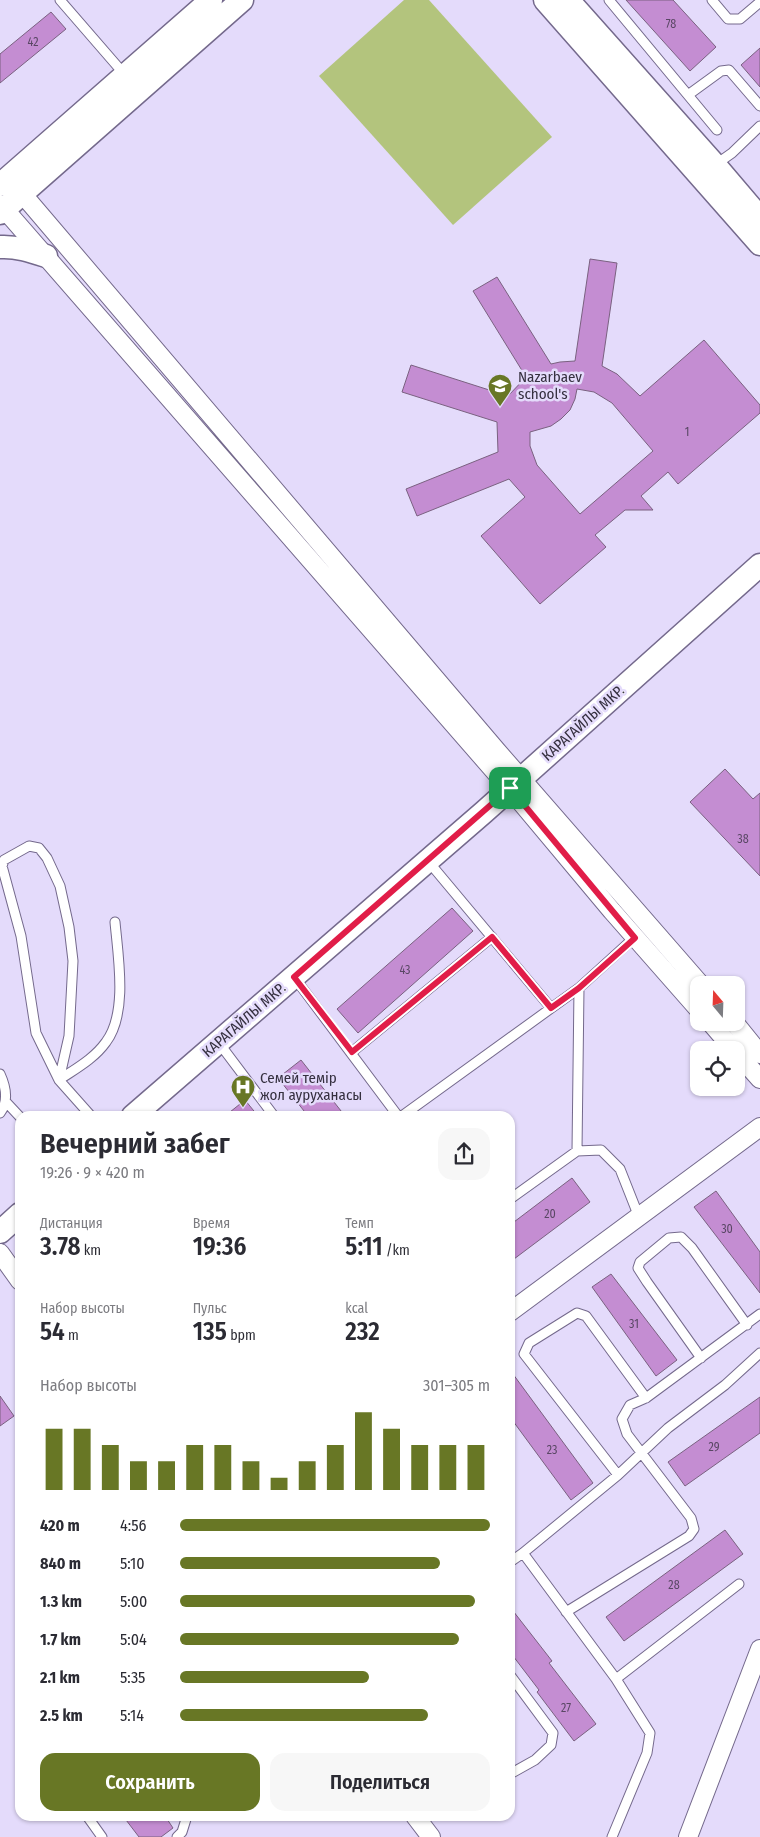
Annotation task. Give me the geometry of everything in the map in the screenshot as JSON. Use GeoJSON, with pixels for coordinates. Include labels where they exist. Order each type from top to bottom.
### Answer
{"type":"FeatureCollection","features":[{"type":"Feature","properties":{"kind":"street"},"geometry":{"type":"LineString","coordinates":[[211,0],[124,75],[10,186],[2,209],[515,783],[693,976]]}},
{"type":"Feature","properties":{"kind":"street"},"geometry":{"type":"LineString","coordinates":[[10,186],[242,0]]}},
{"type":"Feature","properties":{"kind":"street"},"geometry":{"type":"LineString","coordinates":[[545,0],[709,172],[760,218]]}},
{"type":"Feature","properties":{"kind":"street"},"geometry":{"type":"LineString","coordinates":[[568,0],[709,172],[760,244]]}},
{"type":"Feature","properties":{"kind":"street"},"geometry":{"type":"LineString","coordinates":[[10,186],[515,783],[635,938],[690,1000]]}},
{"type":"Feature","properties":{"kind":"street"},"geometry":{"type":"LineString","coordinates":[[0,247],[30,251],[46,256]]}},
{"type":"Feature","properties":{"kind":"street","name":"КАРАГАЙЛЫ МКР."},"geometry":{"type":"LineString","coordinates":[[139,1111],[428,860],[760,565]]}},
{"type":"Feature","properties":{"kind":"street"},"geometry":{"type":"LineString","coordinates":[[718,1031],[726,1041]]}},
{"type":"Feature","properties":{"kind":"street"},"geometry":{"type":"LineString","coordinates":[[741,1031],[760,1054]]}},
{"type":"Feature","properties":{"kind":"street"},"geometry":{"type":"LineString","coordinates":[[745,1062],[760,1078]]}},
{"type":"Feature","properties":{"kind":"street"},"geometry":{"type":"LineString","coordinates":[[515,1308],[760,1127]]}},
{"type":"Feature","properties":{"kind":"street"},"geometry":{"type":"LineString","coordinates":[[0,1232],[15,1218]]}},
{"type":"Feature","properties":{"kind":"street"},"geometry":{"type":"LineString","coordinates":[[0,1253],[15,1274]]}},
{"type":"Feature","properties":{"kind":"street"},"geometry":{"type":"LineString","coordinates":[[688,1837],[760,1649]]}},
{"type":"Feature","properties":{"kind":"street"},"geometry":{"type":"LineString","coordinates":[[419,1821],[431,1837]]}},
{"type":"Feature","properties":{"kind":"lane"},"geometry":{"type":"LineString","coordinates":[[60,0],[124,75]]}},
{"type":"Feature","properties":{"kind":"lane"},"geometry":{"type":"LineString","coordinates":[[609,0],[717,130]]}},
{"type":"Feature","properties":{"kind":"lane"},"geometry":{"type":"LineString","coordinates":[[712,0],[728,19],[740,19],[760,2]]}},
{"type":"Feature","properties":{"kind":"lane"},"geometry":{"type":"LineString","coordinates":[[688,95],[721,71],[730,70],[760,106]]}},
{"type":"Feature","properties":{"kind":"lane"},"geometry":{"type":"LineString","coordinates":[[709,172],[760,126]]}},
{"type":"Feature","properties":{"kind":"lane"},"geometry":{"type":"LineString","coordinates":[[59,1080],[69,1036],[73,961],[69,927],[60,886],[47,858],[39,848],[29,846],[4,860],[2,866],[21,936],[36,1033],[59,1080],[86,1111]]}},
{"type":"Feature","properties":{"kind":"lane"},"geometry":{"type":"LineString","coordinates":[[428,860],[551,1008]]}},
{"type":"Feature","properties":{"kind":"lane"},"geometry":{"type":"LineString","coordinates":[[59,1080],[90,1059],[107,1041],[118,1015],[120,988],[115,922]]}},
{"type":"Feature","properties":{"kind":"lane"},"geometry":{"type":"LineString","coordinates":[[352,1052],[492,937]]}},
{"type":"Feature","properties":{"kind":"lane"},"geometry":{"type":"LineString","coordinates":[[407,1111],[579,988],[635,938]]}},
{"type":"Feature","properties":{"kind":"lane"},"geometry":{"type":"LineString","coordinates":[[294,977],[396,1111]]}},
{"type":"Feature","properties":{"kind":"lane"},"geometry":{"type":"LineString","coordinates":[[577,1151],[579,988]]}},
{"type":"Feature","properties":{"kind":"lane"},"geometry":{"type":"LineString","coordinates":[[218,1042],[270,1111]]}},
{"type":"Feature","properties":{"kind":"lane"},"geometry":{"type":"LineString","coordinates":[[0,1074],[6,1089],[6,1102],[0,1113]]}},
{"type":"Feature","properties":{"kind":"lane"},"geometry":{"type":"LineString","coordinates":[[6,1102],[15,1112]]}},
{"type":"Feature","properties":{"kind":"lane"},"geometry":{"type":"LineString","coordinates":[[515,1195],[577,1151],[601,1150],[620,1169],[639,1217]]}},
{"type":"Feature","properties":{"kind":"lane"},"geometry":{"type":"LineString","coordinates":[[702,1358],[638,1268],[640,1262],[669,1238],[681,1237],[692,1248],[747,1325]]}},
{"type":"Feature","properties":{"kind":"lane"},"geometry":{"type":"LineString","coordinates":[[618,1476],[524,1354],[529,1343],[576,1313],[586,1316],[646,1398]]}},
{"type":"Feature","properties":{"kind":"lane"},"geometry":{"type":"LineString","coordinates":[[566,1612],[689,1536],[694,1529],[691,1518],[627,1434],[622,1419],[630,1405],[646,1398],[760,1314]]}},
{"type":"Feature","properties":{"kind":"lane"},"geometry":{"type":"LineString","coordinates":[[515,1559],[618,1476],[668,1428],[725,1385],[760,1353]]}},
{"type":"Feature","properties":{"kind":"lane"},"geometry":{"type":"LineString","coordinates":[[523,1553],[616,1679],[650,1733],[647,1753],[612,1837]]}},
{"type":"Feature","properties":{"kind":"lane"},"geometry":{"type":"LineString","coordinates":[[616,1679],[739,1584]]}},
{"type":"Feature","properties":{"kind":"lane"},"geometry":{"type":"LineString","coordinates":[[515,1682],[552,1733],[551,1745],[535,1760],[515,1771]]}},
{"type":"Feature","properties":{"kind":"lane"},"geometry":{"type":"LineString","coordinates":[[91,1821],[102,1837]]}},
{"type":"Feature","properties":{"kind":"lane"},"geometry":{"type":"LineString","coordinates":[[177,1837],[182,1832],[185,1821]]}},
{"type":"Feature","properties":{"kind":"green space"},"geometry":{"type":"Polygon","coordinates":[[[404,0],[429,0],[552,137],[453,225],[319,76],[404,0]]]}},
{"type":"Feature","properties":{"kind":"building"},"geometry":{"type":"Polygon","coordinates":[[[626,0],[673,0],[716,47],[690,71],[626,0]]]}},
{"type":"Feature","properties":{"kind":"building"},"geometry":{"type":"Polygon","coordinates":[[[51,12],[66,29],[0,83],[0,54],[51,12]]]}},
{"type":"Feature","properties":{"kind":"building"},"geometry":{"type":"Polygon","coordinates":[[[760,48],[760,87],[741,65],[760,48]]]}},
{"type":"Feature","properties":{"kind":"building"},"geometry":{"type":"Polygon","coordinates":[[[590,259],[617,263],[602,366],[617,374],[640,396],[704,340],[760,405],[760,413],[678,484],[668,472],[641,496],[653,510],[625,510],[595,535],[606,547],[540,604],[481,536],[525,497],[509,479],[417,516],[406,489],[498,452],[497,422],[402,392],[411,365],[508,396],[526,377],[473,291],[497,277],[551,364],[575,361],[590,259]],[[577,389],[570,410],[561,419],[551,426],[530,432],[530,446],[537,465],[580,514],[653,451],[612,403],[594,392],[577,389]]]}},
{"type":"Feature","properties":{"kind":"building"},"geometry":{"type":"Polygon","coordinates":[[[725,769],[753,799],[760,793],[760,876],[690,802],[725,769]]]}},
{"type":"Feature","properties":{"kind":"building"},"geometry":{"type":"Polygon","coordinates":[[[452,908],[473,931],[358,1033],[337,1009],[452,908]]]}},
{"type":"Feature","properties":{"kind":"building"},"geometry":{"type":"Polygon","coordinates":[[[301,1060],[341,1111],[304,1111],[278,1078],[301,1060]]]}},
{"type":"Feature","properties":{"kind":"building"},"geometry":{"type":"Polygon","coordinates":[[[245,1100],[254,1111],[231,1111],[245,1100]]]}},
{"type":"Feature","properties":{"kind":"building"},"geometry":{"type":"Polygon","coordinates":[[[572,1178],[590,1202],[515,1258],[515,1221],[572,1178]]]}},
{"type":"Feature","properties":{"kind":"building"},"geometry":{"type":"Polygon","coordinates":[[[716,1191],[760,1252],[760,1293],[694,1207],[716,1191]]]}},
{"type":"Feature","properties":{"kind":"building"},"geometry":{"type":"Polygon","coordinates":[[[611,1274],[677,1360],[656,1376],[592,1287],[611,1274]]]}},
{"type":"Feature","properties":{"kind":"building"},"geometry":{"type":"Polygon","coordinates":[[[515,1377],[593,1483],[571,1500],[515,1424],[515,1377]]]}},
{"type":"Feature","properties":{"kind":"building"},"geometry":{"type":"Polygon","coordinates":[[[0,1396],[14,1416],[0,1426],[0,1396]]]}},
{"type":"Feature","properties":{"kind":"building"},"geometry":{"type":"Polygon","coordinates":[[[760,1397],[760,1433],[685,1486],[668,1462],[760,1397]]]}},
{"type":"Feature","properties":{"kind":"building"},"geometry":{"type":"Polygon","coordinates":[[[725,1530],[743,1554],[624,1641],[606,1617],[725,1530]]]}},
{"type":"Feature","properties":{"kind":"building"},"geometry":{"type":"Polygon","coordinates":[[[515,1613],[552,1661],[549,1663],[596,1724],[574,1741],[537,1692],[539,1690],[515,1659],[515,1613]]]}},
{"type":"Feature","properties":{"kind":"building"},"geometry":{"type":"Polygon","coordinates":[[[127,1821],[168,1821],[173,1828],[161,1837],[139,1837],[127,1821]]]}},
{"type":"Feature","properties":{"kind":"place","name":"Nazarbaev school's"},"geometry":{"type":"Point","coordinates":[500,407]}},
{"type":"Feature","properties":{"kind":"place","name":"Семей темір жол ауруханасы"},"geometry":{"type":"Point","coordinates":[243,1108]}},
{"type":"Feature","properties":{"kind":"route"},"geometry":{"type":"LineString","coordinates":[[510,788],[635,938],[579,988],[551,1008],[492,937],[352,1052],[294,977],[510,788]]}}]}
